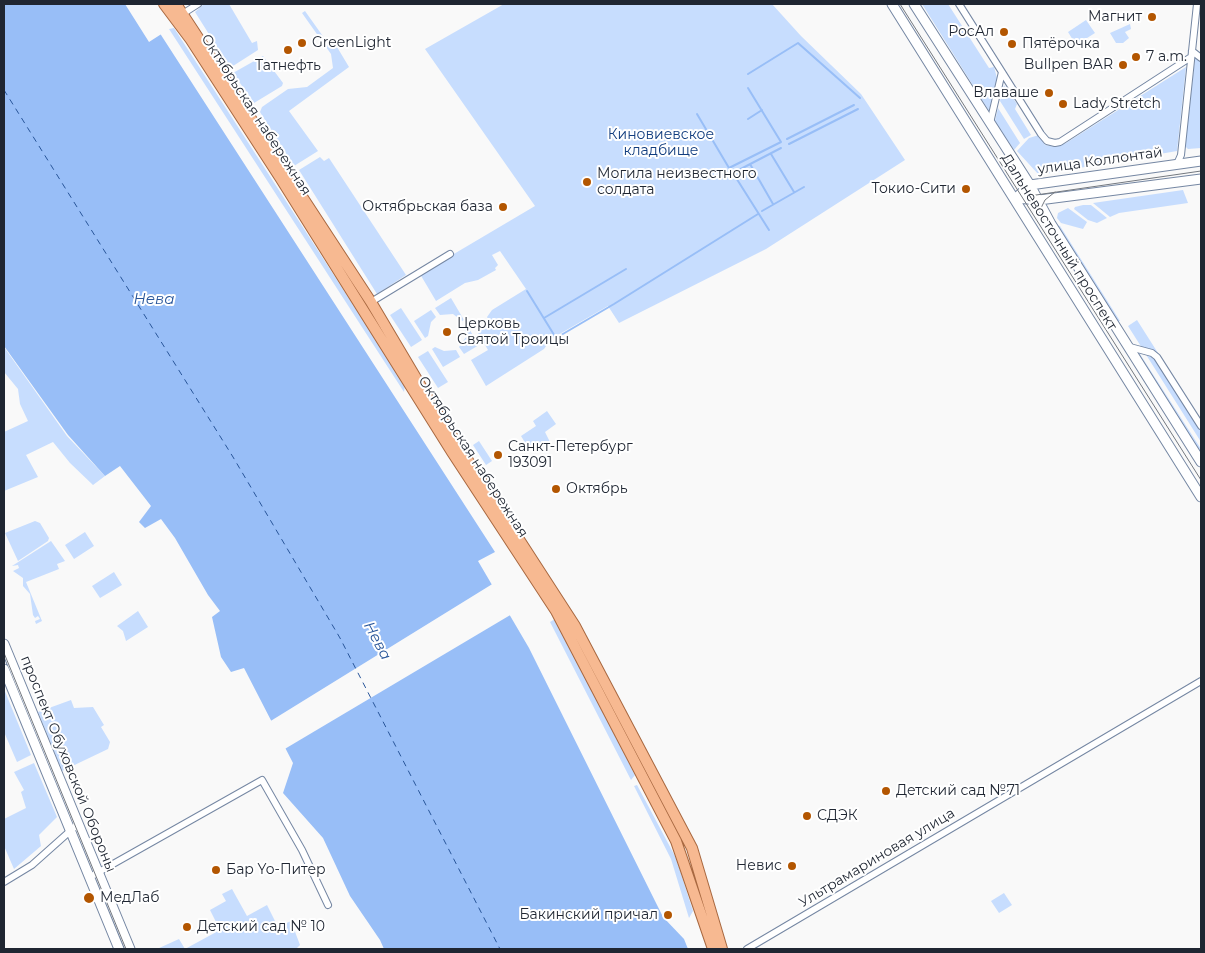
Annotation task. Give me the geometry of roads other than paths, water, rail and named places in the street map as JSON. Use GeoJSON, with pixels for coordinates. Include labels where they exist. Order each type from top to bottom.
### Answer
{"type":"FeatureCollection","features":[{"type":"Feature","properties":{"kind":"main road","name":"Октябрьская набережная"},"geometry":{"type":"LineString","coordinates":[[164,4],[191,40],[281,179],[452,452],[556,611],[676,841],[713,949]]}},
{"type":"Feature","properties":{"kind":"main road","name":"Октябрьская набережная"},"geometry":{"type":"LineString","coordinates":[[176,4],[184,13],[371,302],[432,405],[575,626],[692,848],[722,949]]}},
{"type":"Feature","properties":{"kind":"main road","name":"Дальневосточный проспект"},"geometry":{"type":"LineString","coordinates":[[892,4],[1016,198],[1201,497]]}},
{"type":"Feature","properties":{"kind":"main road","name":"Дальневосточный проспект"},"geometry":{"type":"LineString","coordinates":[[914,4],[1030,185],[1051,224],[1201,462]]}},
{"type":"Feature","properties":{"kind":"main road","name":"улица Коллонтай"},"geometry":{"type":"LineString","coordinates":[[1016,198],[1030,185],[1201,161]]}},
{"type":"Feature","properties":{"kind":"main road"},"geometry":{"type":"LineString","coordinates":[[1016,198],[1039,200],[1201,179]]}},
{"type":"Feature","properties":{"kind":"main road","name":"проспект Обуховской Обороны"},"geometry":{"type":"LineString","coordinates":[[4,644],[130,949]]}},
{"type":"Feature","properties":{"kind":"main road","name":"проспект Обуховской Обороны"},"geometry":{"type":"LineString","coordinates":[[4,669],[119,949]]}},
{"type":"Feature","properties":{"kind":"street"},"geometry":{"type":"LineString","coordinates":[[184,13],[198,4]]}},
{"type":"Feature","properties":{"kind":"street"},"geometry":{"type":"LineString","coordinates":[[959,4],[1047,141],[1060,142],[1191,54]]}},
{"type":"Feature","properties":{"kind":"street"},"geometry":{"type":"LineString","coordinates":[[1177,164],[1181,155],[1197,4]]}},
{"type":"Feature","properties":{"kind":"street"},"geometry":{"type":"LineString","coordinates":[[1191,54],[1201,58]]}},
{"type":"Feature","properties":{"kind":"street"},"geometry":{"type":"LineString","coordinates":[[990,123],[1002,72]]}},
{"type":"Feature","properties":{"kind":"street"},"geometry":{"type":"LineString","coordinates":[[371,302],[450,254]]}},
{"type":"Feature","properties":{"kind":"street"},"geometry":{"type":"LineString","coordinates":[[1130,347],[1152,353],[1158,357],[1201,426]]}},
{"type":"Feature","properties":{"kind":"street","name":"Ультрамариновая улица"},"geometry":{"type":"LineString","coordinates":[[746,949],[1201,682]]}},
{"type":"Feature","properties":{"kind":"street"},"geometry":{"type":"LineString","coordinates":[[90,877],[262,780],[302,850],[328,905]]}},
{"type":"Feature","properties":{"kind":"street"},"geometry":{"type":"LineString","coordinates":[[4,882],[32,865],[78,824]]}},
{"type":"Feature","properties":{"kind":"water","name":"Нева"},"geometry":{"type":"Polygon","coordinates":[[[4,4],[141,4],[495,552],[478,561],[529,648],[663,917],[684,939],[688,949],[384,949],[350,896],[323,838],[283,793],[293,763],[244,668],[231,672],[221,657],[212,617],[220,611],[208,595],[175,538],[161,519],[145,528],[139,522],[151,506],[120,466],[105,476],[68,435],[4,346],[4,4]]]}},
{"type":"Feature","properties":{"kind":"waterway"},"geometry":{"type":"LineString","coordinates":[[748,74],[798,43],[860,98]]}},
{"type":"Feature","properties":{"kind":"waterway"},"geometry":{"type":"LineString","coordinates":[[697,114],[729,168],[781,142],[748,88]]}},
{"type":"Feature","properties":{"kind":"waterway"},"geometry":{"type":"LineString","coordinates":[[787,139],[854,105]]}},
{"type":"Feature","properties":{"kind":"waterway"},"geometry":{"type":"LineString","coordinates":[[789,144],[858,109]]}},
{"type":"Feature","properties":{"kind":"waterway"},"geometry":{"type":"LineString","coordinates":[[748,119],[762,110]]}},
{"type":"Feature","properties":{"kind":"waterway"},"geometry":{"type":"LineString","coordinates":[[769,230],[733,173],[781,148]]}},
{"type":"Feature","properties":{"kind":"waterway"},"geometry":{"type":"LineString","coordinates":[[771,154],[794,192]]}},
{"type":"Feature","properties":{"kind":"waterway"},"geometry":{"type":"LineString","coordinates":[[750,164],[773,204]]}},
{"type":"Feature","properties":{"kind":"waterway"},"geometry":{"type":"LineString","coordinates":[[762,211],[804,187]]}},
{"type":"Feature","properties":{"kind":"waterway"},"geometry":{"type":"LineString","coordinates":[[527,291],[556,338],[758,214]]}},
{"type":"Feature","properties":{"kind":"waterway"},"geometry":{"type":"LineString","coordinates":[[544,318],[626,269]]}},
{"type":"Feature","properties":{"kind":"tram line"},"geometry":{"type":"LineString","coordinates":[[900,4],[1201,480]]}},
{"type":"Feature","properties":{"kind":"tram line"},"geometry":{"type":"LineString","coordinates":[[1018,186],[1026,192],[1036,195],[1201,171]]}},
{"type":"Feature","properties":{"kind":"tram line"},"geometry":{"type":"LineString","coordinates":[[1044,225],[1041,208],[1045,200],[1055,192]]}},
{"type":"Feature","properties":{"kind":"tram line"},"geometry":{"type":"LineString","coordinates":[[4,653],[126,949]]}},
{"type":"Feature","properties":{"kind":"place","name":"Магнит"},"geometry":{"type":"Point","coordinates":[1152,17]}},
{"type":"Feature","properties":{"kind":"place","name":"РосАл"},"geometry":{"type":"Point","coordinates":[1004,32]}},
{"type":"Feature","properties":{"kind":"place","name":"GreenLight"},"geometry":{"type":"Point","coordinates":[302,43]}},
{"type":"Feature","properties":{"kind":"place","name":"Пятёрочка"},"geometry":{"type":"Point","coordinates":[1012,44]}},
{"type":"Feature","properties":{"kind":"place","name":"Татнефть"},"geometry":{"type":"Point","coordinates":[288,50]}},
{"type":"Feature","properties":{"kind":"place","name":"7 a.m."},"geometry":{"type":"Point","coordinates":[1136,57]}},
{"type":"Feature","properties":{"kind":"place","name":"Bullpen BAR"},"geometry":{"type":"Point","coordinates":[1123,65]}},
{"type":"Feature","properties":{"kind":"place","name":"Влаваше"},"geometry":{"type":"Point","coordinates":[1049,93]}},
{"type":"Feature","properties":{"kind":"place","name":"Lady Stretch"},"geometry":{"type":"Point","coordinates":[1063,104]}},
{"type":"Feature","properties":{"kind":"place","name":"Могила неизвестного солдата"},"geometry":{"type":"Point","coordinates":[587,182]}},
{"type":"Feature","properties":{"kind":"place","name":"Токио-Сити"},"geometry":{"type":"Point","coordinates":[966,189]}},
{"type":"Feature","properties":{"kind":"place","name":"Октябрьская база"},"geometry":{"type":"Point","coordinates":[503,207]}},
{"type":"Feature","properties":{"kind":"place","name":"Церковь Святой Троицы"},"geometry":{"type":"Point","coordinates":[447,332]}},
{"type":"Feature","properties":{"kind":"place","name":"Санкт-Петербург 193091"},"geometry":{"type":"Point","coordinates":[498,455]}},
{"type":"Feature","properties":{"kind":"place","name":"Октябрь"},"geometry":{"type":"Point","coordinates":[556,489]}},
{"type":"Feature","properties":{"kind":"place","name":"Детский сад №71"},"geometry":{"type":"Point","coordinates":[886,791]}},
{"type":"Feature","properties":{"kind":"place","name":"СДЭК"},"geometry":{"type":"Point","coordinates":[807,816]}},
{"type":"Feature","properties":{"kind":"place","name":"Невис"},"geometry":{"type":"Point","coordinates":[792,866]}},
{"type":"Feature","properties":{"kind":"place","name":"Бар Yo-Питер"},"geometry":{"type":"Point","coordinates":[216,870]}},
{"type":"Feature","properties":{"kind":"place","name":"МедЛаб"},"geometry":{"type":"Point","coordinates":[89,898]}},
{"type":"Feature","properties":{"kind":"place","name":"Бакинский причал"},"geometry":{"type":"Point","coordinates":[668,915]}},
{"type":"Feature","properties":{"kind":"place","name":"Детский сад № 10"},"geometry":{"type":"Point","coordinates":[187,927]}},
{"type":"Feature","properties":{"kind":"park label","name":"Киновиевское кладбище"},"geometry":{"type":"Point","coordinates":[661,144]}}]}
